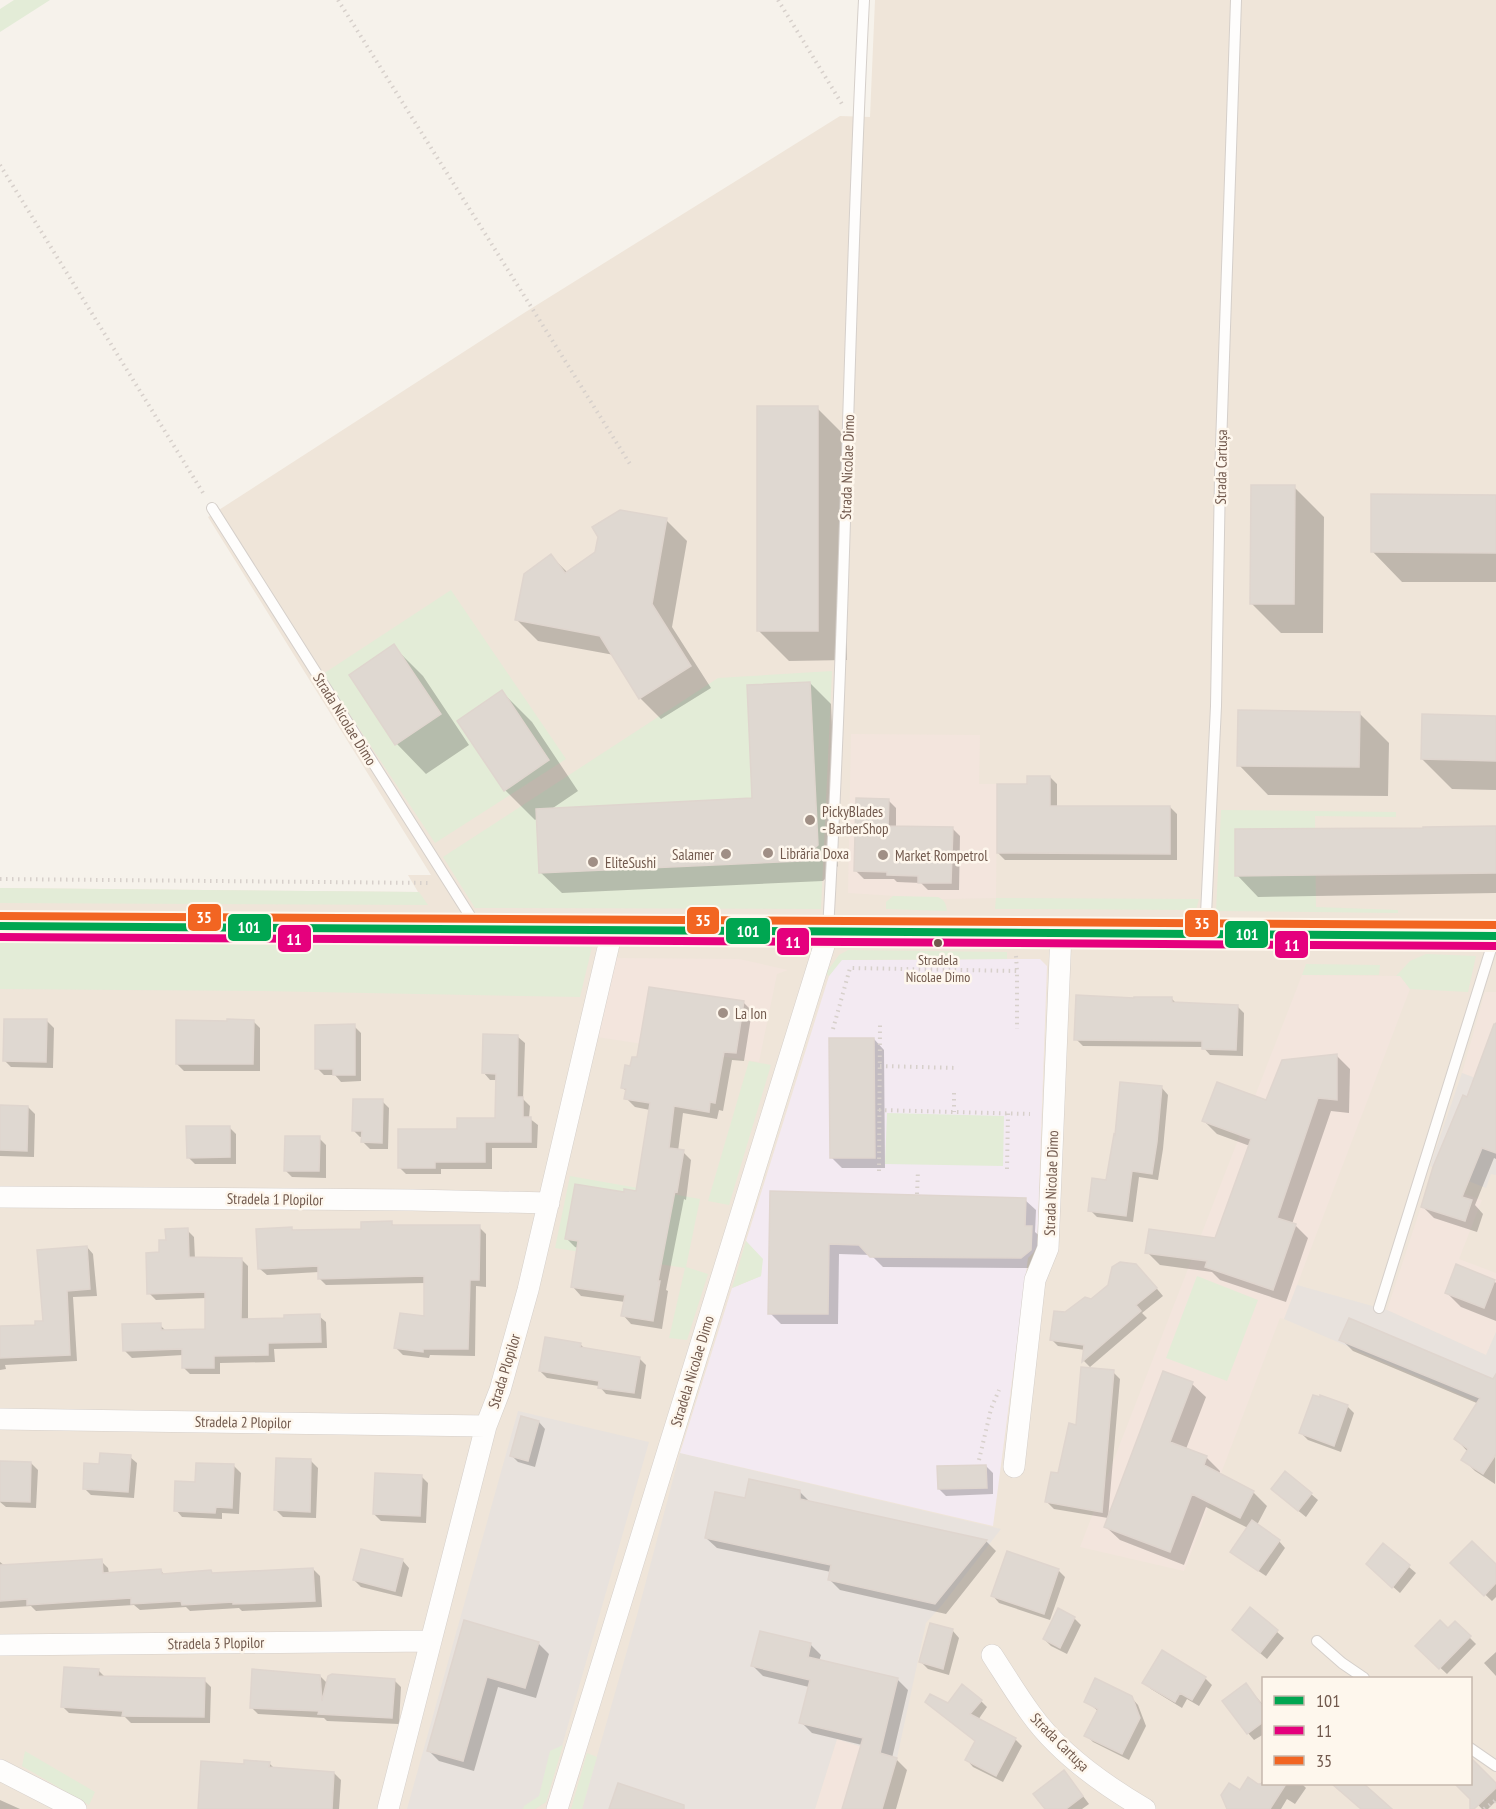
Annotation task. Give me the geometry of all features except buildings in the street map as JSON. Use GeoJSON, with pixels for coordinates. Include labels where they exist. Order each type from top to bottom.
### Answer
{"type":"FeatureCollection","features":[{"type":"Feature","properties":{"kind":"street"},"geometry":{"type":"LineString","coordinates":[[0,926],[1495,936]]}},
{"type":"Feature","properties":{"kind":"street","name":"Strada Plopilor"},"geometry":{"type":"LineString","coordinates":[[387,1809],[486,1426],[500,1390],[528,1290],[612,931]]}},
{"type":"Feature","properties":{"kind":"street","name":"Stradela Nicolae Dimo"},"geometry":{"type":"LineString","coordinates":[[556,1809],[828,933]]}},
{"type":"Feature","properties":{"kind":"street","name":"Strada Nicolae Dimo"},"geometry":{"type":"LineString","coordinates":[[1014,1467],[1035,1280],[1048,1248],[1061,933]]}},
{"type":"Feature","properties":{"kind":"street","name":"Stradela 1 Plopilor"},"geometry":{"type":"LineString","coordinates":[[0,1197],[549,1203]]}},
{"type":"Feature","properties":{"kind":"street","name":"Stradela 2 Plopilor"},"geometry":{"type":"LineString","coordinates":[[0,1419],[486,1426]]}},
{"type":"Feature","properties":{"kind":"street","name":"Stradela 3 Plopilor"},"geometry":{"type":"LineString","coordinates":[[0,1645],[431,1641]]}},
{"type":"Feature","properties":{"kind":"street","name":"Strada Cartușa"},"geometry":{"type":"LineString","coordinates":[[992,1655],[1042,1728],[1092,1774],[1145,1809]]}},
{"type":"Feature","properties":{"kind":"street"},"geometry":{"type":"LineString","coordinates":[[0,1770],[76,1809]]}},
{"type":"Feature","properties":{"kind":"lane","name":"Strada Nicolae Dimo"},"geometry":{"type":"LineString","coordinates":[[828,933],[837,768],[857,129],[864,0]]}},
{"type":"Feature","properties":{"kind":"lane","name":"Strada Cartușa"},"geometry":{"type":"LineString","coordinates":[[1205,935],[1216,706],[1220,476],[1236,0]]}},
{"type":"Feature","properties":{"kind":"lane","name":"Strada Nicolae Dimo"},"geometry":{"type":"LineString","coordinates":[[212,508],[478,930]]}},
{"type":"Feature","properties":{"kind":"lane"},"geometry":{"type":"LineString","coordinates":[[1379,1308],[1495,936]]}},
{"type":"Feature","properties":{"kind":"lane"},"geometry":{"type":"LineString","coordinates":[[1317,1641],[1342,1664],[1362,1677]]}},
{"type":"Feature","properties":{"kind":"lane"},"geometry":{"type":"LineString","coordinates":[[1472,1749],[1496,1766]]}},
{"type":"Feature","properties":{"kind":"path"},"geometry":{"type":"LineString","coordinates":[[338,0],[630,464]]}},
{"type":"Feature","properties":{"kind":"path"},"geometry":{"type":"LineString","coordinates":[[778,0],[857,129]]}},
{"type":"Feature","properties":{"kind":"path"},"geometry":{"type":"LineString","coordinates":[[0,165],[212,508]]}},
{"type":"Feature","properties":{"kind":"path"},"geometry":{"type":"LineString","coordinates":[[1,878],[448,883]]}},
{"type":"Feature","properties":{"kind":"path"},"geometry":{"type":"LineString","coordinates":[[833,1029],[850,968],[1017,971],[1017,1029]]}},
{"type":"Feature","properties":{"kind":"path"},"geometry":{"type":"LineString","coordinates":[[879,1171],[880,1025]]}},
{"type":"Feature","properties":{"kind":"path"},"geometry":{"type":"LineString","coordinates":[[880,1066],[958,1068]]}},
{"type":"Feature","properties":{"kind":"path"},"geometry":{"type":"LineString","coordinates":[[954,1093],[954,1112]]}},
{"type":"Feature","properties":{"kind":"path"},"geometry":{"type":"LineString","coordinates":[[879,1110],[1030,1114]]}},
{"type":"Feature","properties":{"kind":"path"},"geometry":{"type":"LineString","coordinates":[[1007,1169],[1008,1113]]}},
{"type":"Feature","properties":{"kind":"path"},"geometry":{"type":"LineString","coordinates":[[917,1194],[918,1170]]}},
{"type":"Feature","properties":{"kind":"path"},"geometry":{"type":"LineString","coordinates":[[1484,1809],[1496,1800]]}},
{"type":"Feature","properties":{"kind":"shaded area"},"geometry":{"type":"Polygon","coordinates":[[[875,0],[1496,0],[1496,1809],[0,1809],[0,888],[418,892],[408,875],[431,875],[208,517],[524,313],[840,116],[870,117],[875,0]]]}},
{"type":"Feature","properties":{"kind":"shaded area"},"geometry":{"type":"Polygon","coordinates":[[[851,734],[980,735],[979,784],[997,784],[996,898],[943,899],[848,893],[851,734]]]}},
{"type":"Feature","properties":{"kind":"shaded area"},"geometry":{"type":"Polygon","coordinates":[[[612,958],[739,959],[788,970],[777,974],[759,1062],[597,1037],[612,958]]]}},
{"type":"Feature","properties":{"kind":"shaded area"},"geometry":{"type":"Polygon","coordinates":[[[1040,959],[1047,966],[1037,1246],[1028,1258],[993,1526],[680,1453],[732,1288],[761,1276],[762,1259],[746,1241],[829,976],[841,960],[1040,959]]]}},
{"type":"Feature","properties":{"kind":"shaded area"},"geometry":{"type":"Polygon","coordinates":[[[1302,975],[1400,976],[1410,989],[1284,1319],[1280,1318],[1184,1571],[1080,1547],[1302,975]]]}},
{"type":"Feature","properties":{"kind":"shaded area"},"geometry":{"type":"Polygon","coordinates":[[[1485,992],[1496,992],[1496,1086],[1462,1073],[1485,992]]]}},
{"type":"Feature","properties":{"kind":"shaded area"},"geometry":{"type":"Polygon","coordinates":[[[1462,1073],[1496,1086],[1496,1175],[1491,1174],[1486,1188],[1430,1166],[1462,1073]]]}},
{"type":"Feature","properties":{"kind":"shaded area"},"geometry":{"type":"Polygon","coordinates":[[[1429,1182],[1482,1200],[1459,1259],[1496,1273],[1496,1332],[1486,1355],[1387,1310],[1429,1182]]]}},
{"type":"Feature","properties":{"kind":"shaded area"},"geometry":{"type":"Polygon","coordinates":[[[1297,1285],[1387,1310],[1486,1355],[1496,1332],[1496,1410],[1284,1319],[1297,1285]]]}},
{"type":"Feature","properties":{"kind":"shaded area"},"geometry":{"type":"Polygon","coordinates":[[[518,1411],[649,1442],[546,1802],[535,1809],[407,1809],[518,1411]]]}},
{"type":"Feature","properties":{"kind":"shaded area"},"geometry":{"type":"Polygon","coordinates":[[[680,1453],[1001,1529],[926,1623],[897,1758],[837,1739],[815,1809],[582,1809],[680,1453]]]}},
{"type":"Feature","properties":{"kind":"shaded area"},"geometry":{"type":"Polygon","coordinates":[[[837,1739],[897,1758],[882,1809],[815,1809],[837,1739]]]}},
{"type":"Feature","properties":{"kind":"green space"},"geometry":{"type":"Polygon","coordinates":[[[14,0],[50,0],[0,32],[0,9],[14,0]]]}},
{"type":"Feature","properties":{"kind":"green space"},"geometry":{"type":"Polygon","coordinates":[[[451,590],[566,759],[435,843],[323,674],[451,590]]]}},
{"type":"Feature","properties":{"kind":"green space"},"geometry":{"type":"Polygon","coordinates":[[[832,671],[821,909],[475,908],[443,857],[718,678],[832,671]]]}},
{"type":"Feature","properties":{"kind":"green space"},"geometry":{"type":"Polygon","coordinates":[[[1221,810],[1396,812],[1396,817],[1315,816],[1316,907],[1398,910],[1398,913],[1216,911],[1221,810]]]}},
{"type":"Feature","properties":{"kind":"green space"},"geometry":{"type":"Polygon","coordinates":[[[0,888],[419,892],[428,905],[0,903],[0,888]]]}},
{"type":"Feature","properties":{"kind":"green space"},"geometry":{"type":"Polygon","coordinates":[[[893,896],[938,897],[945,902],[947,911],[886,909],[886,902],[893,896]]]}},
{"type":"Feature","properties":{"kind":"green space"},"geometry":{"type":"Polygon","coordinates":[[[996,898],[1199,899],[1196,910],[995,909],[996,898]]]}},
{"type":"Feature","properties":{"kind":"green space"},"geometry":{"type":"Polygon","coordinates":[[[0,943],[592,947],[580,997],[0,989],[0,943]]]}},
{"type":"Feature","properties":{"kind":"green space"},"geometry":{"type":"Polygon","coordinates":[[[848,950],[1007,952],[1007,959],[842,960],[829,976],[826,973],[839,955],[848,950]]]}},
{"type":"Feature","properties":{"kind":"green space"},"geometry":{"type":"Polygon","coordinates":[[[1426,954],[1476,956],[1468,992],[1410,989],[1400,976],[1396,976],[1410,961],[1426,954]]]}},
{"type":"Feature","properties":{"kind":"green space"},"geometry":{"type":"Polygon","coordinates":[[[1306,964],[1380,965],[1379,975],[1302,975],[1306,964]]]}},
{"type":"Feature","properties":{"kind":"green space"},"geometry":{"type":"Polygon","coordinates":[[[749,1061],[771,1065],[729,1205],[708,1201],[749,1061]]]}},
{"type":"Feature","properties":{"kind":"green space"},"geometry":{"type":"Polygon","coordinates":[[[887,1113],[1004,1116],[1003,1166],[885,1164],[887,1113]]]}},
{"type":"Feature","properties":{"kind":"green space"},"geometry":{"type":"Polygon","coordinates":[[[570,1176],[700,1199],[686,1267],[708,1274],[687,1340],[669,1338],[685,1268],[555,1248],[570,1176]]]}},
{"type":"Feature","properties":{"kind":"green space"},"geometry":{"type":"Polygon","coordinates":[[[746,1241],[763,1259],[761,1276],[732,1288],[746,1241]]]}},
{"type":"Feature","properties":{"kind":"green space"},"geometry":{"type":"Polygon","coordinates":[[[1197,1276],[1258,1300],[1227,1381],[1166,1358],[1197,1276]]]}},
{"type":"Feature","properties":{"kind":"green space"},"geometry":{"type":"Polygon","coordinates":[[[563,1745],[546,1802],[535,1809],[523,1809],[539,1796],[550,1751],[563,1745]]]}},
{"type":"Feature","properties":{"kind":"green space"},"geometry":{"type":"Polygon","coordinates":[[[25,1751],[95,1792],[89,1805],[22,1766],[25,1751]]]}},
{"type":"Feature","properties":{"kind":"green space"},"geometry":{"type":"Polygon","coordinates":[[[587,1753],[597,1757],[582,1809],[571,1809],[587,1753]]]}},
{"type":"Feature","properties":{"kind":"transit line","name":"35"},"geometry":{"type":"LineString","coordinates":[[0,916],[1496,925]]}},
{"type":"Feature","properties":{"kind":"transit line","name":"101"},"geometry":{"type":"LineString","coordinates":[[0,926],[1496,936]]}},
{"type":"Feature","properties":{"kind":"transit line","name":"11"},"geometry":{"type":"LineString","coordinates":[[0,937],[1496,946]]}},
{"type":"Feature","properties":{"kind":"place","name":"PickyBlades - BarberShop"},"geometry":{"type":"Point","coordinates":[810,820]}},
{"type":"Feature","properties":{"kind":"place","name":"Librăria Doxa"},"geometry":{"type":"Point","coordinates":[768,853]}},
{"type":"Feature","properties":{"kind":"place","name":"Salamer"},"geometry":{"type":"Point","coordinates":[726,854]}},
{"type":"Feature","properties":{"kind":"place","name":"Market Rompetrol"},"geometry":{"type":"Point","coordinates":[883,855]}},
{"type":"Feature","properties":{"kind":"place","name":"EliteSushi"},"geometry":{"type":"Point","coordinates":[593,862]}},
{"type":"Feature","properties":{"kind":"place","name":"Stradela Nicolae Dimo"},"geometry":{"type":"Point","coordinates":[938,943]}},
{"type":"Feature","properties":{"kind":"place","name":"La Ion"},"geometry":{"type":"Point","coordinates":[723,1013]}}]}
